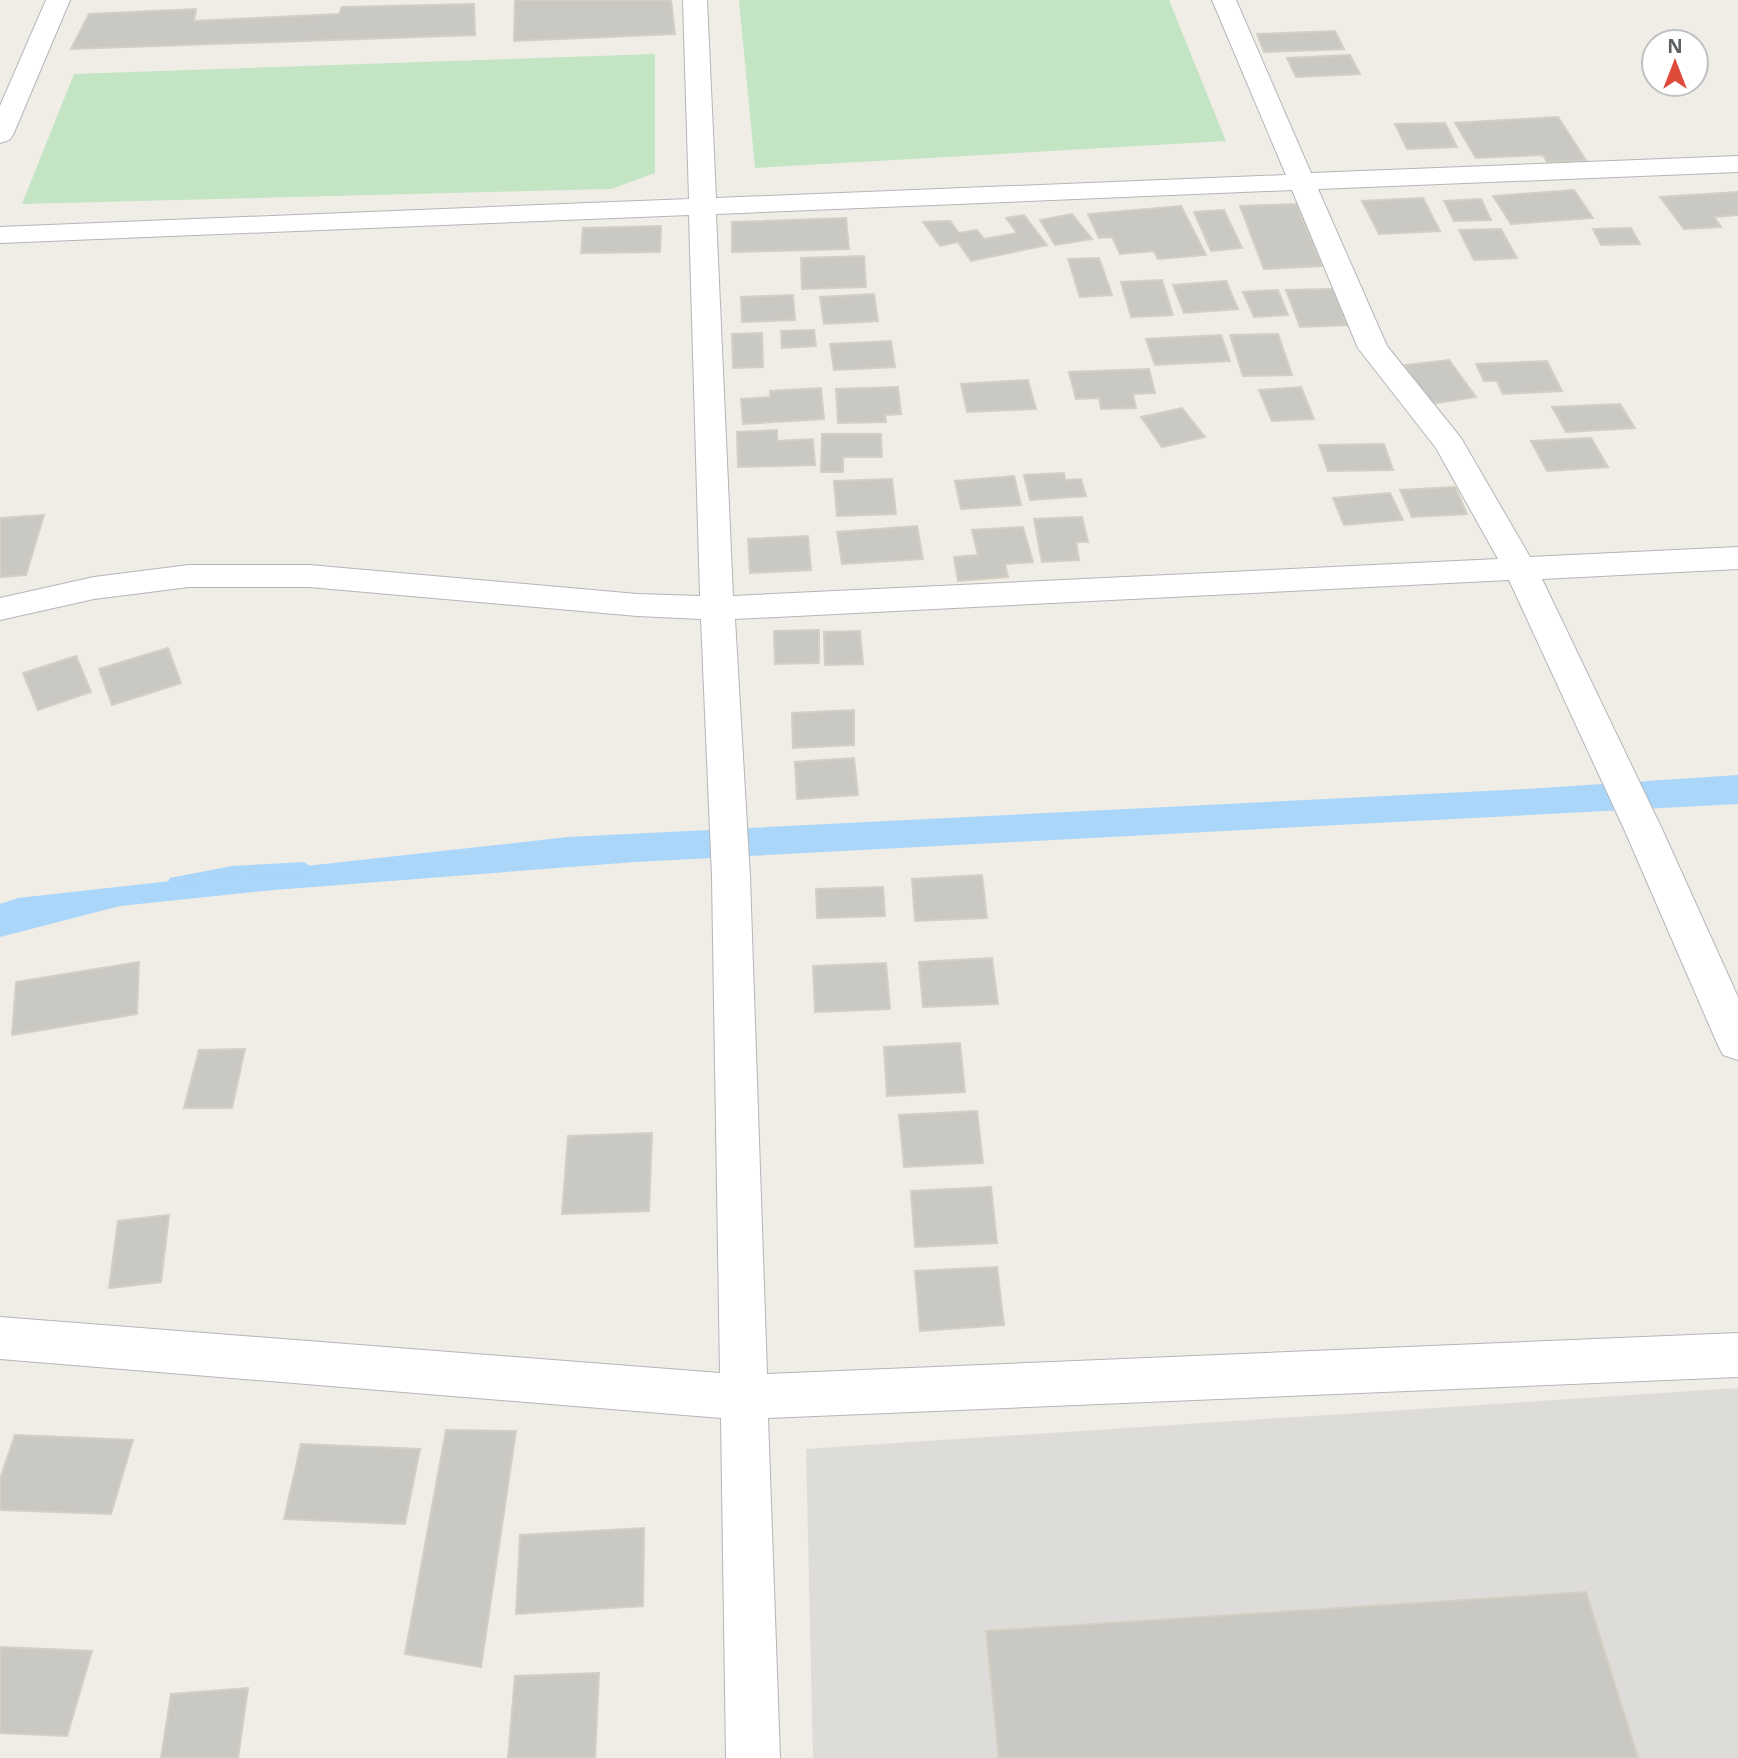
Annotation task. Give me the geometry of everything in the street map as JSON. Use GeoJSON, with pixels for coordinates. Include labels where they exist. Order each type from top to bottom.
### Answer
{"type":"FeatureCollection","features":[{"type":"Feature","properties":{"kind":"street"},"geometry":{"type":"LineString","coordinates":[[0,135],[58,0]]}},
{"type":"Feature","properties":{"kind":"street"},"geometry":{"type":"LineString","coordinates":[[695,0],[705,205],[717,608],[731,877],[752,1758]]}},
{"type":"Feature","properties":{"kind":"street"},"geometry":{"type":"LineString","coordinates":[[1224,0],[1373,348],[1450,445],[1519,566],[1643,829],[1738,1043]]}},
{"type":"Feature","properties":{"kind":"street"},"geometry":{"type":"LineString","coordinates":[[0,235],[705,205],[1301,184],[1738,164]]}},
{"type":"Feature","properties":{"kind":"street"},"geometry":{"type":"LineString","coordinates":[[0,609],[94,587],[190,576],[309,576],[623,604],[717,608],[1519,566],[1738,558]]}},
{"type":"Feature","properties":{"kind":"street"},"geometry":{"type":"LineString","coordinates":[[0,1338],[742,1397],[1738,1355]]}},
{"type":"Feature","properties":{"kind":"shaded area"},"geometry":{"type":"Polygon","coordinates":[[[1738,1388],[1738,1758],[813,1758],[806,1449],[1738,1388]]]}},
{"type":"Feature","properties":{"kind":"green space"},"geometry":{"type":"Polygon","coordinates":[[[739,0],[1169,0],[1226,141],[755,168],[739,0]]]}},
{"type":"Feature","properties":{"kind":"green space"},"geometry":{"type":"Polygon","coordinates":[[[655,54],[655,173],[611,189],[22,204],[74,74],[655,54]]]}},
{"type":"Feature","properties":{"kind":"water"},"geometry":{"type":"Polygon","coordinates":[[[1738,775],[1738,804],[635,862],[274,890],[120,906],[0,937],[0,904],[18,898],[568,837],[1527,789],[1738,775]]]}},
{"type":"Feature","properties":{"kind":"building"},"geometry":{"type":"Polygon","coordinates":[[[515,0],[671,0],[675,34],[514,41],[515,0]]]}},
{"type":"Feature","properties":{"kind":"building"},"geometry":{"type":"Polygon","coordinates":[[[474,4],[475,35],[71,49],[89,14],[196,9],[194,21],[339,14],[342,7],[474,4]]]}},
{"type":"Feature","properties":{"kind":"building"},"geometry":{"type":"Polygon","coordinates":[[[1335,31],[1344,49],[1264,52],[1257,34],[1335,31]]]}},
{"type":"Feature","properties":{"kind":"building"},"geometry":{"type":"Polygon","coordinates":[[[1350,55],[1360,74],[1296,77],[1287,58],[1350,55]]]}},
{"type":"Feature","properties":{"kind":"building"},"geometry":{"type":"Polygon","coordinates":[[[1558,117],[1586,160],[1547,162],[1543,155],[1476,158],[1455,123],[1558,117]]]}},
{"type":"Feature","properties":{"kind":"building"},"geometry":{"type":"Polygon","coordinates":[[[1445,123],[1457,147],[1407,149],[1395,124],[1445,123]]]}},
{"type":"Feature","properties":{"kind":"building"},"geometry":{"type":"Polygon","coordinates":[[[1574,190],[1593,218],[1511,224],[1493,196],[1574,190]]]}},
{"type":"Feature","properties":{"kind":"building"},"geometry":{"type":"Polygon","coordinates":[[[1738,192],[1738,215],[1714,217],[1721,227],[1684,229],[1660,197],[1738,192]]]}},
{"type":"Feature","properties":{"kind":"building"},"geometry":{"type":"Polygon","coordinates":[[[1423,198],[1440,231],[1379,234],[1362,201],[1423,198]]]}},
{"type":"Feature","properties":{"kind":"building"},"geometry":{"type":"Polygon","coordinates":[[[1481,199],[1491,220],[1454,221],[1444,201],[1481,199]]]}},
{"type":"Feature","properties":{"kind":"building"},"geometry":{"type":"Polygon","coordinates":[[[1296,204],[1322,266],[1264,269],[1240,206],[1296,204]]]}},
{"type":"Feature","properties":{"kind":"building"},"geometry":{"type":"Polygon","coordinates":[[[1181,206],[1206,255],[1158,259],[1154,251],[1120,254],[1112,237],[1099,238],[1088,214],[1181,206]]]}},
{"type":"Feature","properties":{"kind":"building"},"geometry":{"type":"Polygon","coordinates":[[[1224,210],[1242,248],[1211,251],[1194,212],[1224,210]]]}},
{"type":"Feature","properties":{"kind":"building"},"geometry":{"type":"Polygon","coordinates":[[[1072,214],[1092,239],[1055,245],[1040,220],[1072,214]]]}},
{"type":"Feature","properties":{"kind":"building"},"geometry":{"type":"Polygon","coordinates":[[[1024,215],[1047,245],[971,261],[958,242],[940,246],[923,222],[950,221],[959,233],[977,230],[984,239],[1017,233],[1006,218],[1024,215]]]}},
{"type":"Feature","properties":{"kind":"building"},"geometry":{"type":"Polygon","coordinates":[[[846,218],[849,249],[732,252],[732,222],[846,218]]]}},
{"type":"Feature","properties":{"kind":"building"},"geometry":{"type":"Polygon","coordinates":[[[661,226],[660,252],[581,253],[583,228],[661,226]]]}},
{"type":"Feature","properties":{"kind":"building"},"geometry":{"type":"Polygon","coordinates":[[[1631,228],[1640,244],[1601,245],[1593,229],[1631,228]]]}},
{"type":"Feature","properties":{"kind":"building"},"geometry":{"type":"Polygon","coordinates":[[[1501,229],[1517,258],[1474,260],[1459,230],[1501,229]]]}},
{"type":"Feature","properties":{"kind":"building"},"geometry":{"type":"Polygon","coordinates":[[[864,256],[866,287],[802,289],[801,258],[864,256]]]}},
{"type":"Feature","properties":{"kind":"building"},"geometry":{"type":"Polygon","coordinates":[[[1099,258],[1112,295],[1080,297],[1068,259],[1099,258]]]}},
{"type":"Feature","properties":{"kind":"building"},"geometry":{"type":"Polygon","coordinates":[[[1162,280],[1173,315],[1131,317],[1121,282],[1162,280]]]}},
{"type":"Feature","properties":{"kind":"building"},"geometry":{"type":"Polygon","coordinates":[[[1226,281],[1238,309],[1184,313],[1173,285],[1226,281]]]}},
{"type":"Feature","properties":{"kind":"building"},"geometry":{"type":"Polygon","coordinates":[[[1333,289],[1347,325],[1300,327],[1286,290],[1333,289]]]}},
{"type":"Feature","properties":{"kind":"building"},"geometry":{"type":"Polygon","coordinates":[[[1278,290],[1288,315],[1254,317],[1243,292],[1278,290]]]}},
{"type":"Feature","properties":{"kind":"building"},"geometry":{"type":"Polygon","coordinates":[[[874,294],[878,321],[824,324],[820,297],[874,294]]]}},
{"type":"Feature","properties":{"kind":"building"},"geometry":{"type":"Polygon","coordinates":[[[793,295],[795,320],[742,322],[741,297],[793,295]]]}},
{"type":"Feature","properties":{"kind":"building"},"geometry":{"type":"Polygon","coordinates":[[[814,330],[816,346],[782,348],[781,331],[814,330]]]}},
{"type":"Feature","properties":{"kind":"building"},"geometry":{"type":"Polygon","coordinates":[[[762,333],[763,367],[733,368],[732,334],[762,333]]]}},
{"type":"Feature","properties":{"kind":"building"},"geometry":{"type":"Polygon","coordinates":[[[1278,334],[1292,375],[1243,376],[1230,335],[1278,334]]]}},
{"type":"Feature","properties":{"kind":"building"},"geometry":{"type":"Polygon","coordinates":[[[1221,335],[1230,361],[1155,365],[1146,339],[1221,335]]]}},
{"type":"Feature","properties":{"kind":"building"},"geometry":{"type":"Polygon","coordinates":[[[891,341],[895,367],[834,370],[830,344],[891,341]]]}},
{"type":"Feature","properties":{"kind":"building"},"geometry":{"type":"Polygon","coordinates":[[[1449,360],[1476,397],[1431,404],[1405,365],[1449,360]]]}},
{"type":"Feature","properties":{"kind":"building"},"geometry":{"type":"Polygon","coordinates":[[[1547,361],[1562,391],[1503,394],[1497,381],[1484,381],[1476,364],[1547,361]]]}},
{"type":"Feature","properties":{"kind":"building"},"geometry":{"type":"Polygon","coordinates":[[[1149,369],[1155,393],[1133,394],[1136,408],[1101,409],[1099,398],[1076,399],[1069,372],[1149,369]]]}},
{"type":"Feature","properties":{"kind":"building"},"geometry":{"type":"Polygon","coordinates":[[[1028,380],[1036,409],[967,412],[961,384],[1028,380]]]}},
{"type":"Feature","properties":{"kind":"building"},"geometry":{"type":"Polygon","coordinates":[[[898,387],[901,414],[885,415],[886,422],[838,423],[836,389],[898,387]]]}},
{"type":"Feature","properties":{"kind":"building"},"geometry":{"type":"Polygon","coordinates":[[[1301,387],[1314,419],[1272,421],[1259,390],[1301,387]]]}},
{"type":"Feature","properties":{"kind":"building"},"geometry":{"type":"Polygon","coordinates":[[[821,388],[824,419],[743,424],[741,399],[770,397],[770,391],[821,388]]]}},
{"type":"Feature","properties":{"kind":"building"},"geometry":{"type":"Polygon","coordinates":[[[1620,404],[1635,428],[1566,432],[1552,407],[1620,404]]]}},
{"type":"Feature","properties":{"kind":"building"},"geometry":{"type":"Polygon","coordinates":[[[1182,408],[1205,437],[1162,447],[1141,417],[1182,408]]]}},
{"type":"Feature","properties":{"kind":"building"},"geometry":{"type":"Polygon","coordinates":[[[777,430],[777,441],[813,439],[815,465],[738,467],[737,432],[777,430]]]}},
{"type":"Feature","properties":{"kind":"building"},"geometry":{"type":"Polygon","coordinates":[[[822,434],[881,434],[882,457],[843,457],[843,472],[821,472],[822,434]]]}},
{"type":"Feature","properties":{"kind":"building"},"geometry":{"type":"Polygon","coordinates":[[[1591,438],[1608,467],[1547,471],[1531,441],[1591,438]]]}},
{"type":"Feature","properties":{"kind":"building"},"geometry":{"type":"Polygon","coordinates":[[[1384,444],[1393,470],[1328,471],[1319,445],[1384,444]]]}},
{"type":"Feature","properties":{"kind":"building"},"geometry":{"type":"Polygon","coordinates":[[[1064,473],[1065,480],[1081,479],[1086,496],[1030,500],[1024,475],[1064,473]]]}},
{"type":"Feature","properties":{"kind":"building"},"geometry":{"type":"Polygon","coordinates":[[[1014,476],[1021,505],[961,509],[955,481],[1014,476]]]}},
{"type":"Feature","properties":{"kind":"building"},"geometry":{"type":"Polygon","coordinates":[[[892,479],[896,514],[837,516],[834,481],[892,479]]]}},
{"type":"Feature","properties":{"kind":"building"},"geometry":{"type":"Polygon","coordinates":[[[1455,487],[1467,514],[1412,517],[1400,490],[1455,487]]]}},
{"type":"Feature","properties":{"kind":"building"},"geometry":{"type":"Polygon","coordinates":[[[1390,493],[1403,520],[1344,525],[1333,498],[1390,493]]]}},
{"type":"Feature","properties":{"kind":"building"},"geometry":{"type":"Polygon","coordinates":[[[44,515],[26,575],[0,577],[0,518],[44,515]]]}},
{"type":"Feature","properties":{"kind":"building"},"geometry":{"type":"Polygon","coordinates":[[[1082,517],[1088,542],[1076,542],[1079,560],[1042,562],[1034,519],[1082,517]]]}},
{"type":"Feature","properties":{"kind":"building"},"geometry":{"type":"Polygon","coordinates":[[[917,526],[923,559],[842,564],[837,532],[917,526]]]}},
{"type":"Feature","properties":{"kind":"building"},"geometry":{"type":"Polygon","coordinates":[[[1023,527],[1033,562],[1005,564],[1008,577],[958,581],[954,557],[978,555],[972,530],[1023,527]]]}},
{"type":"Feature","properties":{"kind":"building"},"geometry":{"type":"Polygon","coordinates":[[[808,536],[811,570],[750,573],[748,539],[808,536]]]}},
{"type":"Feature","properties":{"kind":"building"},"geometry":{"type":"Polygon","coordinates":[[[819,630],[819,663],[775,664],[774,631],[819,630]]]}},
{"type":"Feature","properties":{"kind":"building"},"geometry":{"type":"Polygon","coordinates":[[[860,631],[863,664],[825,665],[824,632],[860,631]]]}},
{"type":"Feature","properties":{"kind":"building"},"geometry":{"type":"Polygon","coordinates":[[[168,648],[181,683],[112,705],[99,669],[168,648]]]}},
{"type":"Feature","properties":{"kind":"building"},"geometry":{"type":"Polygon","coordinates":[[[76,656],[91,692],[38,710],[23,673],[76,656]]]}},
{"type":"Feature","properties":{"kind":"building"},"geometry":{"type":"Polygon","coordinates":[[[854,710],[854,745],[793,748],[792,713],[854,710]]]}},
{"type":"Feature","properties":{"kind":"building"},"geometry":{"type":"Polygon","coordinates":[[[854,758],[858,795],[797,799],[795,762],[854,758]]]}},
{"type":"Feature","properties":{"kind":"building"},"geometry":{"type":"Polygon","coordinates":[[[982,875],[987,918],[915,921],[912,879],[982,875]]]}},
{"type":"Feature","properties":{"kind":"building"},"geometry":{"type":"Polygon","coordinates":[[[883,887],[885,916],[817,918],[816,889],[883,887]]]}},
{"type":"Feature","properties":{"kind":"building"},"geometry":{"type":"Polygon","coordinates":[[[992,958],[998,1004],[923,1007],[919,962],[992,958]]]}},
{"type":"Feature","properties":{"kind":"building"},"geometry":{"type":"Polygon","coordinates":[[[139,962],[137,1014],[12,1035],[16,982],[139,962]]]}},
{"type":"Feature","properties":{"kind":"building"},"geometry":{"type":"Polygon","coordinates":[[[886,963],[890,1009],[815,1012],[813,966],[886,963]]]}},
{"type":"Feature","properties":{"kind":"building"},"geometry":{"type":"Polygon","coordinates":[[[960,1043],[965,1092],[887,1096],[884,1047],[960,1043]]]}},
{"type":"Feature","properties":{"kind":"building"},"geometry":{"type":"Polygon","coordinates":[[[245,1049],[232,1108],[184,1108],[199,1050],[245,1049]]]}},
{"type":"Feature","properties":{"kind":"building"},"geometry":{"type":"Polygon","coordinates":[[[977,1111],[983,1163],[904,1167],[899,1115],[977,1111]]]}},
{"type":"Feature","properties":{"kind":"building"},"geometry":{"type":"Polygon","coordinates":[[[652,1133],[649,1211],[562,1214],[568,1136],[652,1133]]]}},
{"type":"Feature","properties":{"kind":"building"},"geometry":{"type":"Polygon","coordinates":[[[991,1187],[997,1243],[915,1247],[911,1191],[991,1187]]]}},
{"type":"Feature","properties":{"kind":"building"},"geometry":{"type":"Polygon","coordinates":[[[169,1215],[161,1282],[109,1288],[118,1221],[169,1215]]]}},
{"type":"Feature","properties":{"kind":"building"},"geometry":{"type":"Polygon","coordinates":[[[997,1267],[1004,1325],[920,1331],[915,1271],[997,1267]]]}},
{"type":"Feature","properties":{"kind":"building"},"geometry":{"type":"Polygon","coordinates":[[[446,1430],[516,1431],[481,1667],[405,1654],[446,1430]]]}},
{"type":"Feature","properties":{"kind":"building"},"geometry":{"type":"Polygon","coordinates":[[[15,1435],[133,1440],[111,1514],[0,1510],[0,1479],[15,1435]]]}},
{"type":"Feature","properties":{"kind":"building"},"geometry":{"type":"Polygon","coordinates":[[[301,1444],[420,1449],[405,1524],[284,1519],[301,1444]]]}},
{"type":"Feature","properties":{"kind":"building"},"geometry":{"type":"Polygon","coordinates":[[[644,1528],[643,1606],[516,1614],[520,1535],[644,1528]]]}},
{"type":"Feature","properties":{"kind":"building"},"geometry":{"type":"Polygon","coordinates":[[[1586,1592],[1638,1758],[999,1758],[986,1631],[1586,1592]]]}},
{"type":"Feature","properties":{"kind":"building"},"geometry":{"type":"Polygon","coordinates":[[[0,1647],[92,1651],[67,1736],[0,1733],[0,1647]]]}},
{"type":"Feature","properties":{"kind":"building"},"geometry":{"type":"Polygon","coordinates":[[[599,1673],[595,1758],[508,1758],[515,1676],[599,1673]]]}},
{"type":"Feature","properties":{"kind":"building"},"geometry":{"type":"Polygon","coordinates":[[[248,1688],[238,1758],[161,1758],[171,1694],[248,1688]]]}},
{"type":"Feature","properties":{"kind":"waterway"},"geometry":{"type":"LineString","coordinates":[[175,882],[232,871],[304,867]]}}]}
